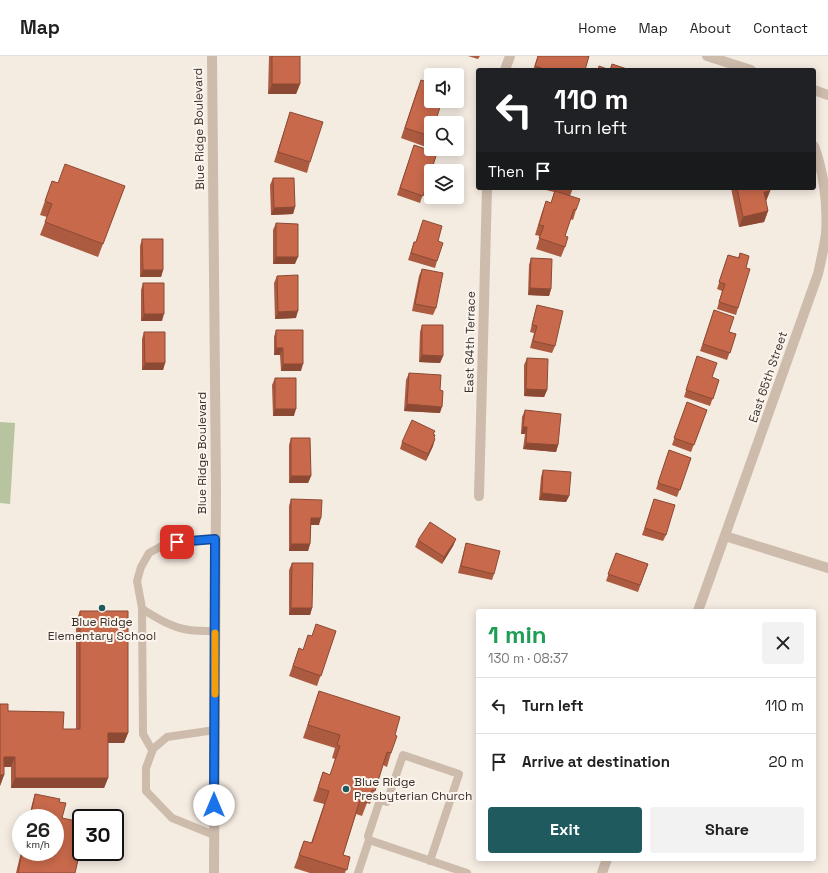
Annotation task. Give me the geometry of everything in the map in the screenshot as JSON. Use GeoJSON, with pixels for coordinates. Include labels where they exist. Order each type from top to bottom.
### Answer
{"type":"FeatureCollection","features":[{"type":"Feature","properties":{"kind":"street","name":"Blue Ridge Boulevard"},"geometry":{"type":"LineString","coordinates":[[212,56],[215,539],[214,873]]}},
{"type":"Feature","properties":{"kind":"street"},"geometry":{"type":"LineString","coordinates":[[506,68],[510,56]]}},
{"type":"Feature","properties":{"kind":"street"},"geometry":{"type":"LineString","coordinates":[[707,56],[745,68]]}},
{"type":"Feature","properties":{"kind":"street"},"geometry":{"type":"LineString","coordinates":[[816,91],[828,95]]}},
{"type":"Feature","properties":{"kind":"street","name":"East 65th Street"},"geometry":{"type":"LineString","coordinates":[[699,609],[818,274],[826,234],[826,200],[819,160],[816,152]]}},
{"type":"Feature","properties":{"kind":"street","name":"East 64th Terrace"},"geometry":{"type":"LineString","coordinates":[[479,496],[487,190]]}},
{"type":"Feature","properties":{"kind":"street"},"geometry":{"type":"LineString","coordinates":[[725,536],[828,568]]}},
{"type":"Feature","properties":{"kind":"street"},"geometry":{"type":"LineString","coordinates":[[602,873],[606,861]]}},
{"type":"Feature","properties":{"kind":"lane"},"geometry":{"type":"LineString","coordinates":[[152,750],[143,734],[142,609],[137,581],[141,567],[149,553],[169,542],[215,539]]}},
{"type":"Feature","properties":{"kind":"lane"},"geometry":{"type":"LineString","coordinates":[[142,609],[162,621],[178,628],[215,631]]}},
{"type":"Feature","properties":{"kind":"lane"},"geometry":{"type":"LineString","coordinates":[[214,835],[172,818],[146,791],[146,768],[152,750],[167,737],[215,730]]}},
{"type":"Feature","properties":{"kind":"lane"},"geometry":{"type":"LineString","coordinates":[[358,873],[380,800],[387,802],[403,755],[460,774],[430,861]]}},
{"type":"Feature","properties":{"kind":"lane"},"geometry":{"type":"LineString","coordinates":[[369,840],[467,873]]}},
{"type":"Feature","properties":{"kind":"green space"},"geometry":{"type":"Polygon","coordinates":[[[0,422],[15,423],[10,504],[0,503],[0,422]]]}},
{"type":"Feature","properties":{"kind":"building"},"geometry":{"type":"Polygon","coordinates":[[[272,56],[300,56],[300,84],[272,84],[272,56]]]}},
{"type":"Feature","properties":{"kind":"building"},"geometry":{"type":"Polygon","coordinates":[[[538,56],[589,56],[586,68],[541,68],[535,66],[538,56]]]}},
{"type":"Feature","properties":{"kind":"building"},"geometry":{"type":"Polygon","coordinates":[[[612,64],[624,68],[611,68],[612,64]]]}},
{"type":"Feature","properties":{"kind":"building"},"geometry":{"type":"Polygon","coordinates":[[[421,80],[424,81],[424,108],[440,108],[437,116],[424,116],[424,134],[405,128],[421,80]]]}},
{"type":"Feature","properties":{"kind":"building"},"geometry":{"type":"Polygon","coordinates":[[[290,112],[323,122],[310,162],[278,152],[290,112]]]}},
{"type":"Feature","properties":{"kind":"building"},"geometry":{"type":"Polygon","coordinates":[[[414,145],[424,148],[424,156],[436,156],[433,164],[424,164],[423,196],[400,188],[414,145]]]}},
{"type":"Feature","properties":{"kind":"building"},"geometry":{"type":"Polygon","coordinates":[[[65,164],[125,186],[103,244],[45,222],[52,204],[45,201],[52,181],[58,183],[65,164]]]}},
{"type":"Feature","properties":{"kind":"building"},"geometry":{"type":"Polygon","coordinates":[[[273,178],[294,178],[295,207],[274,208],[273,178]]]}},
{"type":"Feature","properties":{"kind":"building"},"geometry":{"type":"Polygon","coordinates":[[[737,190],[770,190],[764,192],[768,211],[743,217],[737,190]]]}},
{"type":"Feature","properties":{"kind":"building"},"geometry":{"type":"Polygon","coordinates":[[[555,191],[580,199],[576,210],[574,209],[565,236],[568,237],[565,247],[539,238],[544,226],[539,225],[546,201],[551,203],[555,191]]]}},
{"type":"Feature","properties":{"kind":"building"},"geometry":{"type":"Polygon","coordinates":[[[423,220],[442,226],[438,241],[443,243],[437,261],[411,253],[423,220]]]}},
{"type":"Feature","properties":{"kind":"building"},"geometry":{"type":"Polygon","coordinates":[[[276,223],[298,224],[298,257],[276,257],[276,223]]]}},
{"type":"Feature","properties":{"kind":"building"},"geometry":{"type":"Polygon","coordinates":[[[142,239],[163,239],[163,270],[143,270],[142,239]]]}},
{"type":"Feature","properties":{"kind":"building"},"geometry":{"type":"Polygon","coordinates":[[[740,253],[749,256],[746,268],[750,269],[738,308],[719,302],[725,284],[719,282],[728,255],[739,258],[740,253]]]}},
{"type":"Feature","properties":{"kind":"building"},"geometry":{"type":"Polygon","coordinates":[[[531,258],[552,259],[551,289],[530,288],[531,258]]]}},
{"type":"Feature","properties":{"kind":"building"},"geometry":{"type":"Polygon","coordinates":[[[422,269],[443,273],[436,308],[415,304],[422,269]]]}},
{"type":"Feature","properties":{"kind":"building"},"geometry":{"type":"Polygon","coordinates":[[[298,275],[298,311],[278,312],[277,276],[298,275]]]}},
{"type":"Feature","properties":{"kind":"building"},"geometry":{"type":"Polygon","coordinates":[[[143,283],[164,283],[164,314],[144,314],[143,283]]]}},
{"type":"Feature","properties":{"kind":"building"},"geometry":{"type":"Polygon","coordinates":[[[537,305],[563,311],[555,346],[533,341],[537,326],[532,325],[537,305]]]}},
{"type":"Feature","properties":{"kind":"building"},"geometry":{"type":"Polygon","coordinates":[[[714,310],[734,317],[729,332],[736,334],[730,353],[703,344],[714,310]]]}},
{"type":"Feature","properties":{"kind":"building"},"geometry":{"type":"Polygon","coordinates":[[[422,325],[443,325],[443,356],[422,355],[422,325]]]}},
{"type":"Feature","properties":{"kind":"building"},"geometry":{"type":"Polygon","coordinates":[[[276,330],[303,330],[303,364],[283,364],[283,348],[276,348],[276,330]]]}},
{"type":"Feature","properties":{"kind":"building"},"geometry":{"type":"Polygon","coordinates":[[[144,332],[165,332],[165,363],[145,363],[144,332]]]}},
{"type":"Feature","properties":{"kind":"building"},"geometry":{"type":"Polygon","coordinates":[[[697,356],[717,363],[712,377],[719,380],[713,399],[686,390],[697,356]]]}},
{"type":"Feature","properties":{"kind":"building"},"geometry":{"type":"Polygon","coordinates":[[[527,358],[548,359],[547,390],[526,389],[527,358]]]}},
{"type":"Feature","properties":{"kind":"building"},"geometry":{"type":"Polygon","coordinates":[[[409,373],[441,375],[440,390],[443,391],[442,407],[407,404],[409,373]]]}},
{"type":"Feature","properties":{"kind":"building"},"geometry":{"type":"Polygon","coordinates":[[[275,378],[296,378],[296,409],[275,409],[275,378]]]}},
{"type":"Feature","properties":{"kind":"building"},"geometry":{"type":"Polygon","coordinates":[[[687,402],[707,410],[694,445],[674,438],[687,402]]]}},
{"type":"Feature","properties":{"kind":"building"},"geometry":{"type":"Polygon","coordinates":[[[525,410],[561,414],[558,445],[526,443],[527,427],[523,427],[525,410]]]}},
{"type":"Feature","properties":{"kind":"building"},"geometry":{"type":"Polygon","coordinates":[[[412,420],[435,431],[433,434],[435,435],[435,439],[428,454],[402,442],[412,420]]]}},
{"type":"Feature","properties":{"kind":"building"},"geometry":{"type":"Polygon","coordinates":[[[291,438],[310,438],[311,476],[291,476],[291,438]]]}},
{"type":"Feature","properties":{"kind":"building"},"geometry":{"type":"Polygon","coordinates":[[[669,450],[691,458],[680,490],[658,483],[669,450]]]}},
{"type":"Feature","properties":{"kind":"building"},"geometry":{"type":"Polygon","coordinates":[[[543,470],[571,472],[569,496],[542,493],[543,470]]]}},
{"type":"Feature","properties":{"kind":"building"},"geometry":{"type":"Polygon","coordinates":[[[291,499],[322,500],[321,518],[311,518],[310,544],[291,544],[291,499]]]}},
{"type":"Feature","properties":{"kind":"building"},"geometry":{"type":"Polygon","coordinates":[[[654,499],[675,505],[666,535],[645,528],[654,499]]]}},
{"type":"Feature","properties":{"kind":"building"},"geometry":{"type":"Polygon","coordinates":[[[430,522],[456,539],[444,557],[418,540],[430,522]]]}},
{"type":"Feature","properties":{"kind":"building"},"geometry":{"type":"Polygon","coordinates":[[[466,543],[500,551],[494,574],[461,566],[466,543]]]}},
{"type":"Feature","properties":{"kind":"building"},"geometry":{"type":"Polygon","coordinates":[[[616,553],[648,564],[640,585],[608,574],[616,553]]]}},
{"type":"Feature","properties":{"kind":"building"},"geometry":{"type":"Polygon","coordinates":[[[292,563],[313,563],[312,608],[291,608],[292,563]]]}},
{"type":"Feature","properties":{"kind":"building"},"geometry":{"type":"Polygon","coordinates":[[[80,611],[128,611],[128,733],[108,733],[108,778],[15,778],[15,757],[4,757],[4,775],[0,775],[0,704],[8,704],[8,711],[64,712],[63,729],[80,729],[80,611]]]}},
{"type":"Feature","properties":{"kind":"building"},"geometry":{"type":"Polygon","coordinates":[[[316,624],[336,631],[321,676],[293,666],[299,648],[303,650],[308,635],[312,636],[316,624]]]}},
{"type":"Feature","properties":{"kind":"building","name":"Blue Ridge Presbyterian Church"},"geometry":{"type":"Polygon","coordinates":[[[319,691],[400,717],[395,735],[397,736],[391,753],[387,752],[375,791],[372,790],[367,803],[360,800],[343,855],[350,857],[347,870],[299,855],[304,841],[312,843],[329,791],[318,788],[323,772],[330,775],[340,746],[337,745],[340,735],[308,725],[319,691]]]}},
{"type":"Feature","properties":{"kind":"building"},"geometry":{"type":"Polygon","coordinates":[[[35,794],[60,799],[59,802],[66,803],[64,810],[64,809],[32,809],[35,794]]]}},
{"type":"Feature","properties":{"kind":"building"},"geometry":{"type":"Polygon","coordinates":[[[64,818],[72,820],[72,861],[78,861],[75,873],[18,873],[20,861],[64,861],[64,818]]]}},
{"type":"Feature","properties":{"kind":"slow traffic"},"geometry":{"type":"LineString","coordinates":[[215,633],[215,694]]}},
{"type":"Feature","properties":{"kind":"place","name":"Blue Ridge Elementary School"},"geometry":{"type":"Point","coordinates":[102,608]}},
{"type":"Feature","properties":{"kind":"place","name":"Blue Ridge Presbyterian Church"},"geometry":{"type":"Point","coordinates":[346,789]}},
{"type":"Feature","properties":{"kind":"route"},"geometry":{"type":"LineString","coordinates":[[177,542],[215,539],[214,805]]}}]}
